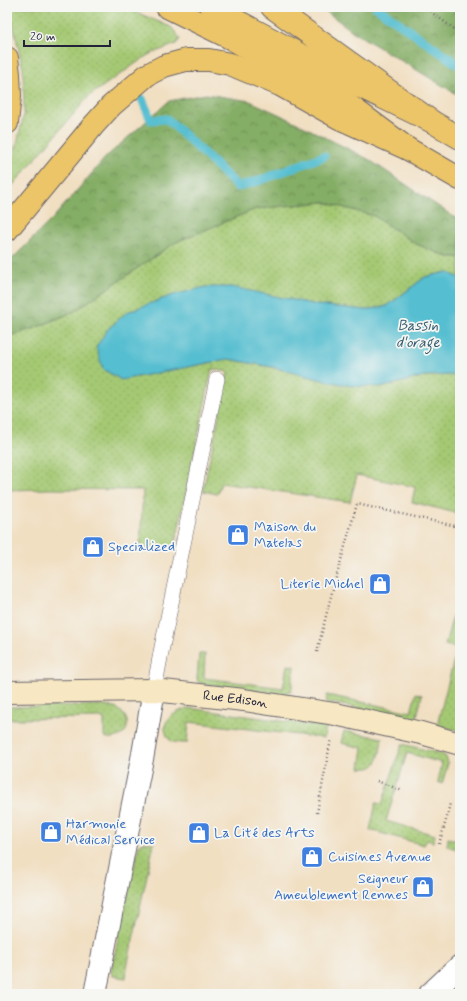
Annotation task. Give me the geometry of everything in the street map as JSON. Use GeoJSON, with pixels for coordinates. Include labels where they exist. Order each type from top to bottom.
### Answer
{"type":"FeatureCollection","features":[{"type":"Feature","properties":{"kind":"main road"},"geometry":{"type":"LineString","coordinates":[[167,7],[232,39],[346,103],[408,149],[460,180]]}},
{"type":"Feature","properties":{"kind":"main road"},"geometry":{"type":"LineString","coordinates":[[211,7],[357,85],[431,121],[460,138]]}},
{"type":"Feature","properties":{"kind":"main road"},"geometry":{"type":"LineString","coordinates":[[272,7],[431,121]]}},
{"type":"Feature","properties":{"kind":"main road"},"geometry":{"type":"LineString","coordinates":[[7,58],[10,96],[7,123]]}},
{"type":"Feature","properties":{"kind":"main road"},"geometry":{"type":"LineString","coordinates":[[7,230],[111,106],[147,75],[164,66],[186,60],[209,60],[230,64],[280,85],[340,118],[408,149]]}},
{"type":"Feature","properties":{"kind":"street","name":"Rue Edison"},"geometry":{"type":"LineString","coordinates":[[7,692],[154,690],[244,700],[335,714],[421,733],[460,744]]}},
{"type":"Feature","properties":{"kind":"street"},"geometry":{"type":"LineString","coordinates":[[95,994],[143,754],[154,690]]}},
{"type":"Feature","properties":{"kind":"street"},"geometry":{"type":"LineString","coordinates":[[430,994],[460,966]]}},
{"type":"Feature","properties":{"kind":"lane"},"geometry":{"type":"LineString","coordinates":[[154,690],[217,379]]}},
{"type":"Feature","properties":{"kind":"path"},"geometry":{"type":"LineString","coordinates":[[424,7],[460,33]]}},
{"type":"Feature","properties":{"kind":"path"},"geometry":{"type":"LineString","coordinates":[[316,652],[357,504],[460,527]]}},
{"type":"Feature","properties":{"kind":"path"},"geometry":{"type":"LineString","coordinates":[[317,814],[335,714]]}},
{"type":"Feature","properties":{"kind":"path"},"geometry":{"type":"LineString","coordinates":[[377,782],[403,791]]}},
{"type":"Feature","properties":{"kind":"path"},"geometry":{"type":"LineString","coordinates":[[439,844],[450,802]]}},
{"type":"Feature","properties":{"kind":"green space"},"geometry":{"type":"Polygon","coordinates":[[[7,7],[124,7],[171,27],[180,39],[176,44],[148,55],[89,96],[7,192],[7,172],[13,160],[24,114],[23,69],[11,15],[7,7]]]}},
{"type":"Feature","properties":{"kind":"green space"},"geometry":{"type":"Polygon","coordinates":[[[320,7],[456,7],[460,10],[460,96],[355,33],[320,7]]]}},
{"type":"Feature","properties":{"kind":"green space"},"geometry":{"type":"Polygon","coordinates":[[[206,94],[250,101],[368,159],[460,221],[460,257],[448,257],[416,244],[374,216],[324,202],[256,209],[176,242],[73,312],[35,328],[7,337],[7,264],[54,217],[106,157],[169,101],[206,94]]]}},
{"type":"Feature","properties":{"kind":"green space"},"geometry":{"type":"Polygon","coordinates":[[[324,202],[374,216],[416,244],[448,257],[460,257],[460,278],[447,272],[425,277],[387,306],[366,310],[317,305],[108,329],[97,347],[103,369],[183,368],[228,359],[272,367],[326,381],[384,387],[424,376],[451,375],[460,377],[460,514],[412,502],[415,487],[357,475],[350,502],[221,483],[217,494],[203,491],[228,372],[212,369],[175,545],[168,550],[140,549],[143,490],[7,490],[7,337],[35,328],[73,312],[176,242],[256,209],[324,202]]]}},
{"type":"Feature","properties":{"kind":"green space"},"geometry":{"type":"Polygon","coordinates":[[[460,590],[460,731],[437,725],[457,648],[445,645],[460,590]]]}},
{"type":"Feature","properties":{"kind":"green space"},"geometry":{"type":"Polygon","coordinates":[[[199,654],[205,654],[204,678],[283,688],[287,665],[294,666],[291,691],[282,694],[202,684],[198,682],[197,678],[199,654]]]}},
{"type":"Feature","properties":{"kind":"green space"},"geometry":{"type":"Polygon","coordinates":[[[416,693],[422,695],[417,716],[414,719],[326,702],[327,695],[411,712],[416,693]]]}},
{"type":"Feature","properties":{"kind":"green space"},"geometry":{"type":"Polygon","coordinates":[[[99,705],[113,707],[122,712],[127,721],[127,726],[126,730],[119,737],[104,737],[104,718],[7,719],[7,707],[99,705]]]}},
{"type":"Feature","properties":{"kind":"green space"},"geometry":{"type":"Polygon","coordinates":[[[189,708],[326,727],[324,738],[189,722],[187,743],[177,743],[171,741],[168,738],[165,728],[168,720],[175,713],[189,708]]]}},
{"type":"Feature","properties":{"kind":"green space"},"geometry":{"type":"Polygon","coordinates":[[[344,731],[382,738],[378,760],[372,767],[360,768],[363,748],[341,743],[344,731]]]}},
{"type":"Feature","properties":{"kind":"green space"},"geometry":{"type":"Polygon","coordinates":[[[402,744],[442,754],[447,759],[448,763],[442,784],[438,782],[442,763],[407,753],[386,821],[435,835],[433,842],[427,840],[424,845],[370,830],[376,803],[382,804],[402,744]]]}},
{"type":"Feature","properties":{"kind":"green space"},"geometry":{"type":"Polygon","coordinates":[[[448,838],[460,841],[460,854],[459,850],[447,846],[448,838]]]}},
{"type":"Feature","properties":{"kind":"green space"},"geometry":{"type":"Polygon","coordinates":[[[144,842],[154,843],[127,967],[126,978],[113,976],[111,971],[139,845],[144,842]]]}},
{"type":"Feature","properties":{"kind":"water","name":"Bassin d'orage"},"geometry":{"type":"Polygon","coordinates":[[[447,272],[460,278],[460,377],[451,375],[424,376],[384,387],[353,386],[326,381],[272,367],[228,359],[121,380],[103,369],[96,347],[108,329],[127,312],[173,295],[205,287],[232,287],[317,305],[366,310],[387,306],[425,277],[447,272]]]}},
{"type":"Feature","properties":{"kind":"waterway"},"geometry":{"type":"LineString","coordinates":[[376,7],[460,66]]}},
{"type":"Feature","properties":{"kind":"waterway"},"geometry":{"type":"LineString","coordinates":[[142,99],[151,120],[167,119],[238,187],[324,156]]}},
{"type":"Feature","properties":{"kind":"place","name":"Maison du Matelas"},"geometry":{"type":"Point","coordinates":[238,535]}},
{"type":"Feature","properties":{"kind":"place","name":"Specialized"},"geometry":{"type":"Point","coordinates":[93,547]}},
{"type":"Feature","properties":{"kind":"place","name":"Literie Michel"},"geometry":{"type":"Point","coordinates":[380,584]}},
{"type":"Feature","properties":{"kind":"place","name":"Harmonie Médical Service"},"geometry":{"type":"Point","coordinates":[51,832]}},
{"type":"Feature","properties":{"kind":"place","name":"La Cité des Arts"},"geometry":{"type":"Point","coordinates":[199,833]}},
{"type":"Feature","properties":{"kind":"place","name":"Cuisines Avenue"},"geometry":{"type":"Point","coordinates":[312,857]}},
{"type":"Feature","properties":{"kind":"place","name":"Seigneur Ameublement Rennes"},"geometry":{"type":"Point","coordinates":[423,887]}}]}
